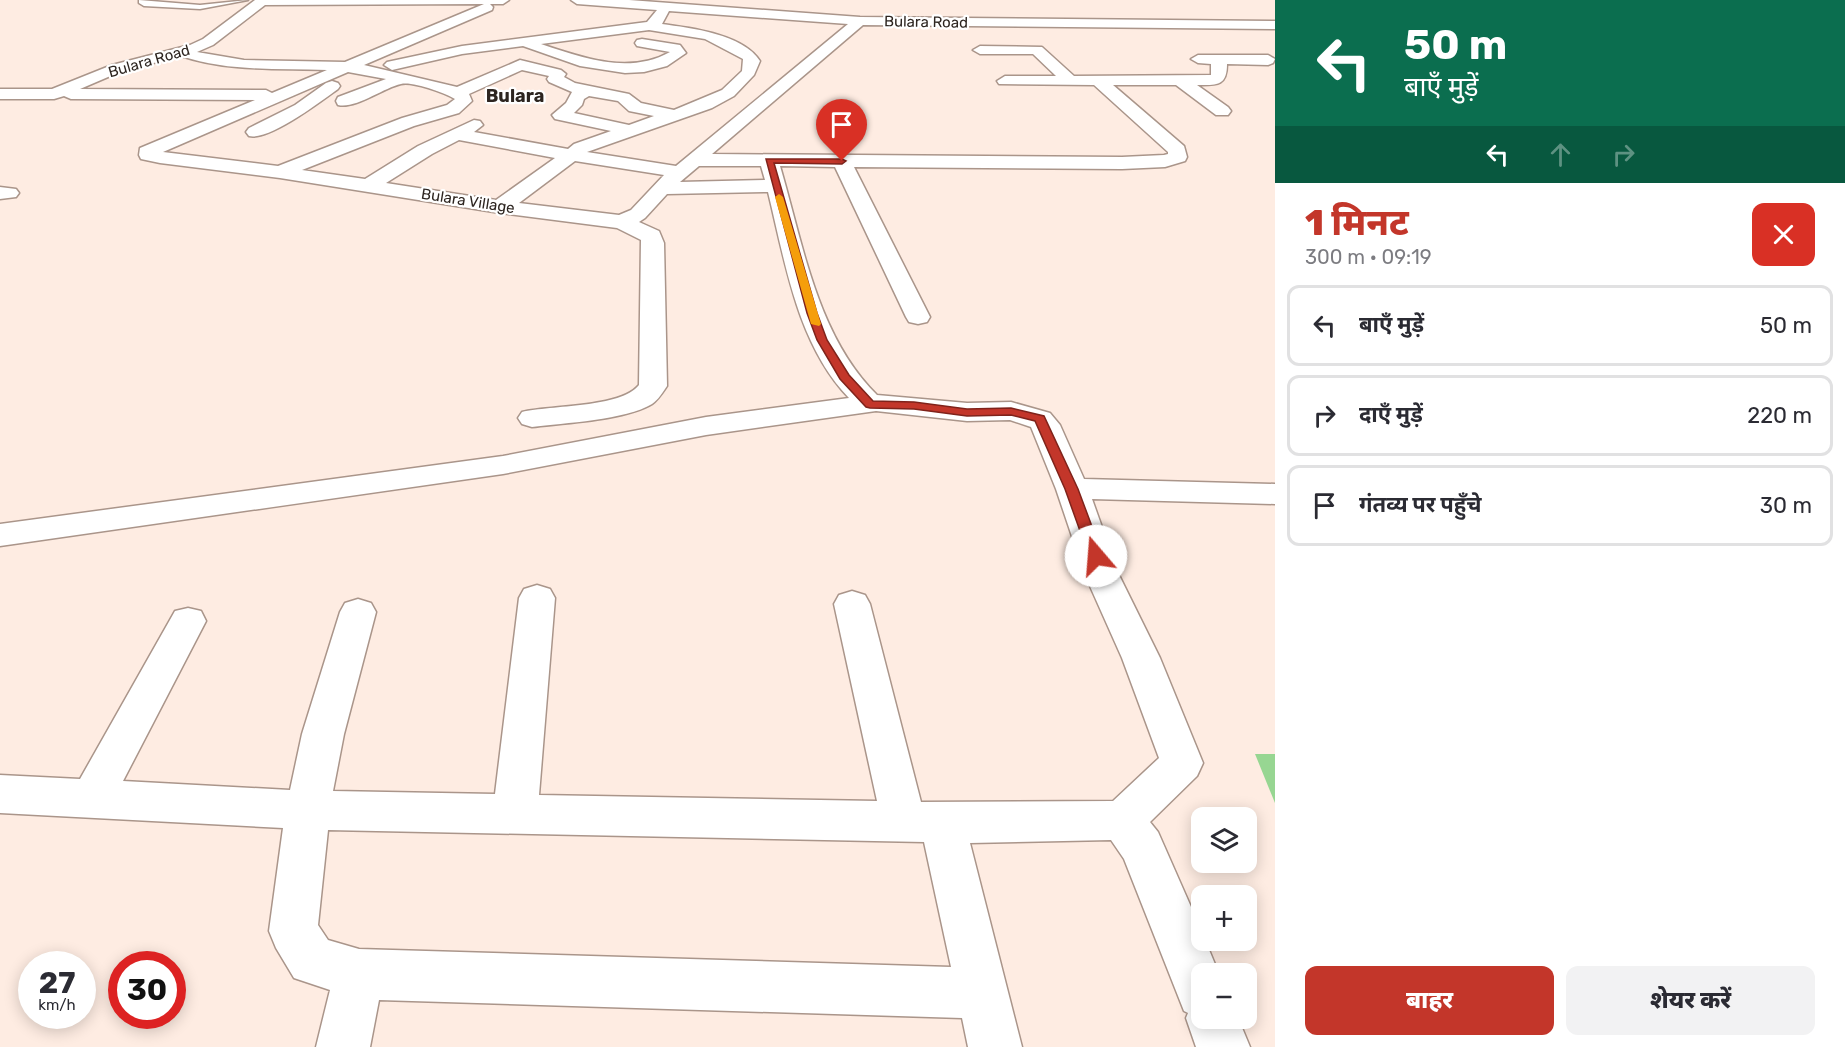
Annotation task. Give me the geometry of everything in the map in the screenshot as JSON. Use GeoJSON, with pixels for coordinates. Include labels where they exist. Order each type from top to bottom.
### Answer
{"type":"FeatureCollection","features":[{"type":"Feature","properties":{"kind":"street","name":"Bulara Road"},"geometry":{"type":"LineString","coordinates":[[0,94],[54,94],[117,68],[183,52],[208,42],[263,1],[502,0]]}},
{"type":"Feature","properties":{"kind":"street"},"geometry":{"type":"LineString","coordinates":[[54,94],[278,95],[502,0]]}},
{"type":"Feature","properties":{"kind":"street","name":"Bulara Road"},"geometry":{"type":"LineString","coordinates":[[577,0],[860,21],[1268,25]]}},
{"type":"Feature","properties":{"kind":"street"},"geometry":{"type":"LineString","coordinates":[[791,0],[799,17]]}},
{"type":"Feature","properties":{"kind":"street"},"geometry":{"type":"LineString","coordinates":[[572,58],[590,56],[615,41],[654,24],[667,7]]}},
{"type":"Feature","properties":{"kind":"street"},"geometry":{"type":"LineString","coordinates":[[915,7],[928,22]]}},
{"type":"Feature","properties":{"kind":"street"},"geometry":{"type":"LineString","coordinates":[[1234,10],[1268,25]]}},
{"type":"Feature","properties":{"kind":"street"},"geometry":{"type":"LineString","coordinates":[[1081,12],[1096,24]]}},
{"type":"Feature","properties":{"kind":"street"},"geometry":{"type":"LineString","coordinates":[[622,222],[638,214],[661,188],[860,21]]}},
{"type":"Feature","properties":{"kind":"street"},"geometry":{"type":"LineString","coordinates":[[963,22],[980,50],[1018,97]]}},
{"type":"Feature","properties":{"kind":"street"},"geometry":{"type":"LineString","coordinates":[[1204,24],[1272,61]]}},
{"type":"Feature","properties":{"kind":"street"},"geometry":{"type":"LineString","coordinates":[[648,26],[715,37],[745,35]]}},
{"type":"Feature","properties":{"kind":"street"},"geometry":{"type":"LineString","coordinates":[[500,207],[581,148],[675,115],[728,93],[740,84],[749,72],[752,61],[749,56],[715,37]]}},
{"type":"Feature","properties":{"kind":"street"},"geometry":{"type":"LineString","coordinates":[[371,72],[428,56],[519,42],[615,41],[675,48],[680,53],[665,62],[638,69],[594,64],[519,42]]}},
{"type":"Feature","properties":{"kind":"street"},"geometry":{"type":"LineString","coordinates":[[464,74],[540,49]]}},
{"type":"Feature","properties":{"kind":"street"},"geometry":{"type":"LineString","coordinates":[[980,50],[1037,50],[1070,81]]}},
{"type":"Feature","properties":{"kind":"street"},"geometry":{"type":"LineString","coordinates":[[183,52],[199,58],[232,64],[347,67],[457,93],[464,101],[453,109],[408,122],[280,172]]}},
{"type":"Feature","properties":{"kind":"street"},"geometry":{"type":"LineString","coordinates":[[1047,59],[1068,59]]}},
{"type":"Feature","properties":{"kind":"street"},"geometry":{"type":"LineString","coordinates":[[1180,59],[1272,61]]}},
{"type":"Feature","properties":{"kind":"street"},"geometry":{"type":"LineString","coordinates":[[1005,81],[1181,81],[1219,77],[1219,59]]}},
{"type":"Feature","properties":{"kind":"street"},"geometry":{"type":"LineString","coordinates":[[501,61],[556,73],[558,74],[555,79],[558,82],[616,95],[642,110],[675,115]]}},
{"type":"Feature","properties":{"kind":"street"},"geometry":{"type":"LineString","coordinates":[[457,93],[521,65]]}},
{"type":"Feature","properties":{"kind":"street"},"geometry":{"type":"LineString","coordinates":[[255,132],[287,118],[320,96],[336,81],[323,76]]}},
{"type":"Feature","properties":{"kind":"street"},"geometry":{"type":"LineString","coordinates":[[344,101],[400,78]]}},
{"type":"Feature","properties":{"kind":"street"},"geometry":{"type":"LineString","coordinates":[[368,186],[425,150],[466,129],[570,155],[687,166],[769,161],[1122,163],[1165,161],[1178,157],[1177,150],[1099,81]]}},
{"type":"Feature","properties":{"kind":"street"},"geometry":{"type":"LineString","coordinates":[[1181,81],[1222,111]]}},
{"type":"Feature","properties":{"kind":"street"},"geometry":{"type":"LineString","coordinates":[[587,90],[576,97],[574,105],[561,115],[632,131]]}},
{"type":"Feature","properties":{"kind":"street","name":"Bulara Village"},"geometry":{"type":"LineString","coordinates":[[278,95],[147,152],[160,157],[280,172],[500,207],[622,222],[651,236],[653,243],[653,386],[644,396],[634,401],[532,418]]}},
{"type":"Feature","properties":{"kind":"street"},"geometry":{"type":"LineString","coordinates":[[604,140],[561,131],[561,128],[584,121],[626,100]]}},
{"type":"Feature","properties":{"kind":"street"},"geometry":{"type":"LineString","coordinates":[[769,161],[812,313],[822,340],[844,377],[870,404]]}},
{"type":"Feature","properties":{"kind":"street"},"geometry":{"type":"LineString","coordinates":[[842,161],[918,317]]}},
{"type":"Feature","properties":{"kind":"street"},"geometry":{"type":"LineString","coordinates":[[661,188],[776,186]]}},
{"type":"Feature","properties":{"kind":"street"},"geometry":{"type":"LineString","coordinates":[[0,535],[503,465],[706,426],[870,404],[914,405],[967,412],[1011,411],[1040,419],[1072,489],[1102,575],[1141,658],[1182,763],[1122,820],[980,823],[308,810],[0,794]]}},
{"type":"Feature","properties":{"kind":"street"},"geometry":{"type":"LineString","coordinates":[[1072,489],[1275,494]]}},
{"type":"Feature","properties":{"kind":"street"},"geometry":{"type":"LineString","coordinates":[[515,813],[537,598]]}},
{"type":"Feature","properties":{"kind":"street"},"geometry":{"type":"LineString","coordinates":[[852,604],[980,993],[995,1047]]}},
{"type":"Feature","properties":{"kind":"street"},"geometry":{"type":"LineString","coordinates":[[358,612],[323,734],[308,810],[293,931],[312,960],[360,974],[980,993]]}},
{"type":"Feature","properties":{"kind":"street"},"geometry":{"type":"LineString","coordinates":[[92,798],[188,621]]}},
{"type":"Feature","properties":{"kind":"street"},"geometry":{"type":"LineString","coordinates":[[1122,820],[1142,847],[1191,966]]}},
{"type":"Feature","properties":{"kind":"street"},"geometry":{"type":"LineString","coordinates":[[343,1047],[360,974]]}},
{"type":"Feature","properties":{"kind":"street"},"geometry":{"type":"LineString","coordinates":[[1216,1029],[1223,1047]]}},
{"type":"Feature","properties":{"kind":"lane"},"geometry":{"type":"LineString","coordinates":[[143,0],[141,2],[144,4],[159,6],[200,7],[245,0]]}},
{"type":"Feature","properties":{"kind":"green space"},"geometry":{"type":"Polygon","coordinates":[[[1255,754],[1275,754],[1275,803],[1255,754]]]}},
{"type":"Feature","properties":{"kind":"slow traffic"},"geometry":{"type":"LineString","coordinates":[[779,197],[816,324]]}},
{"type":"Feature","properties":{"kind":"district","name":"Bulara"},"geometry":{"type":"Point","coordinates":[515,96]}},
{"type":"Feature","properties":{"kind":"route"},"geometry":{"type":"LineString","coordinates":[[842,161],[769,161],[812,313],[822,340],[844,377],[854,390],[870,404],[914,405],[967,412],[1011,411],[1040,419],[1045,425],[1072,489],[1096,556]]}}]}
